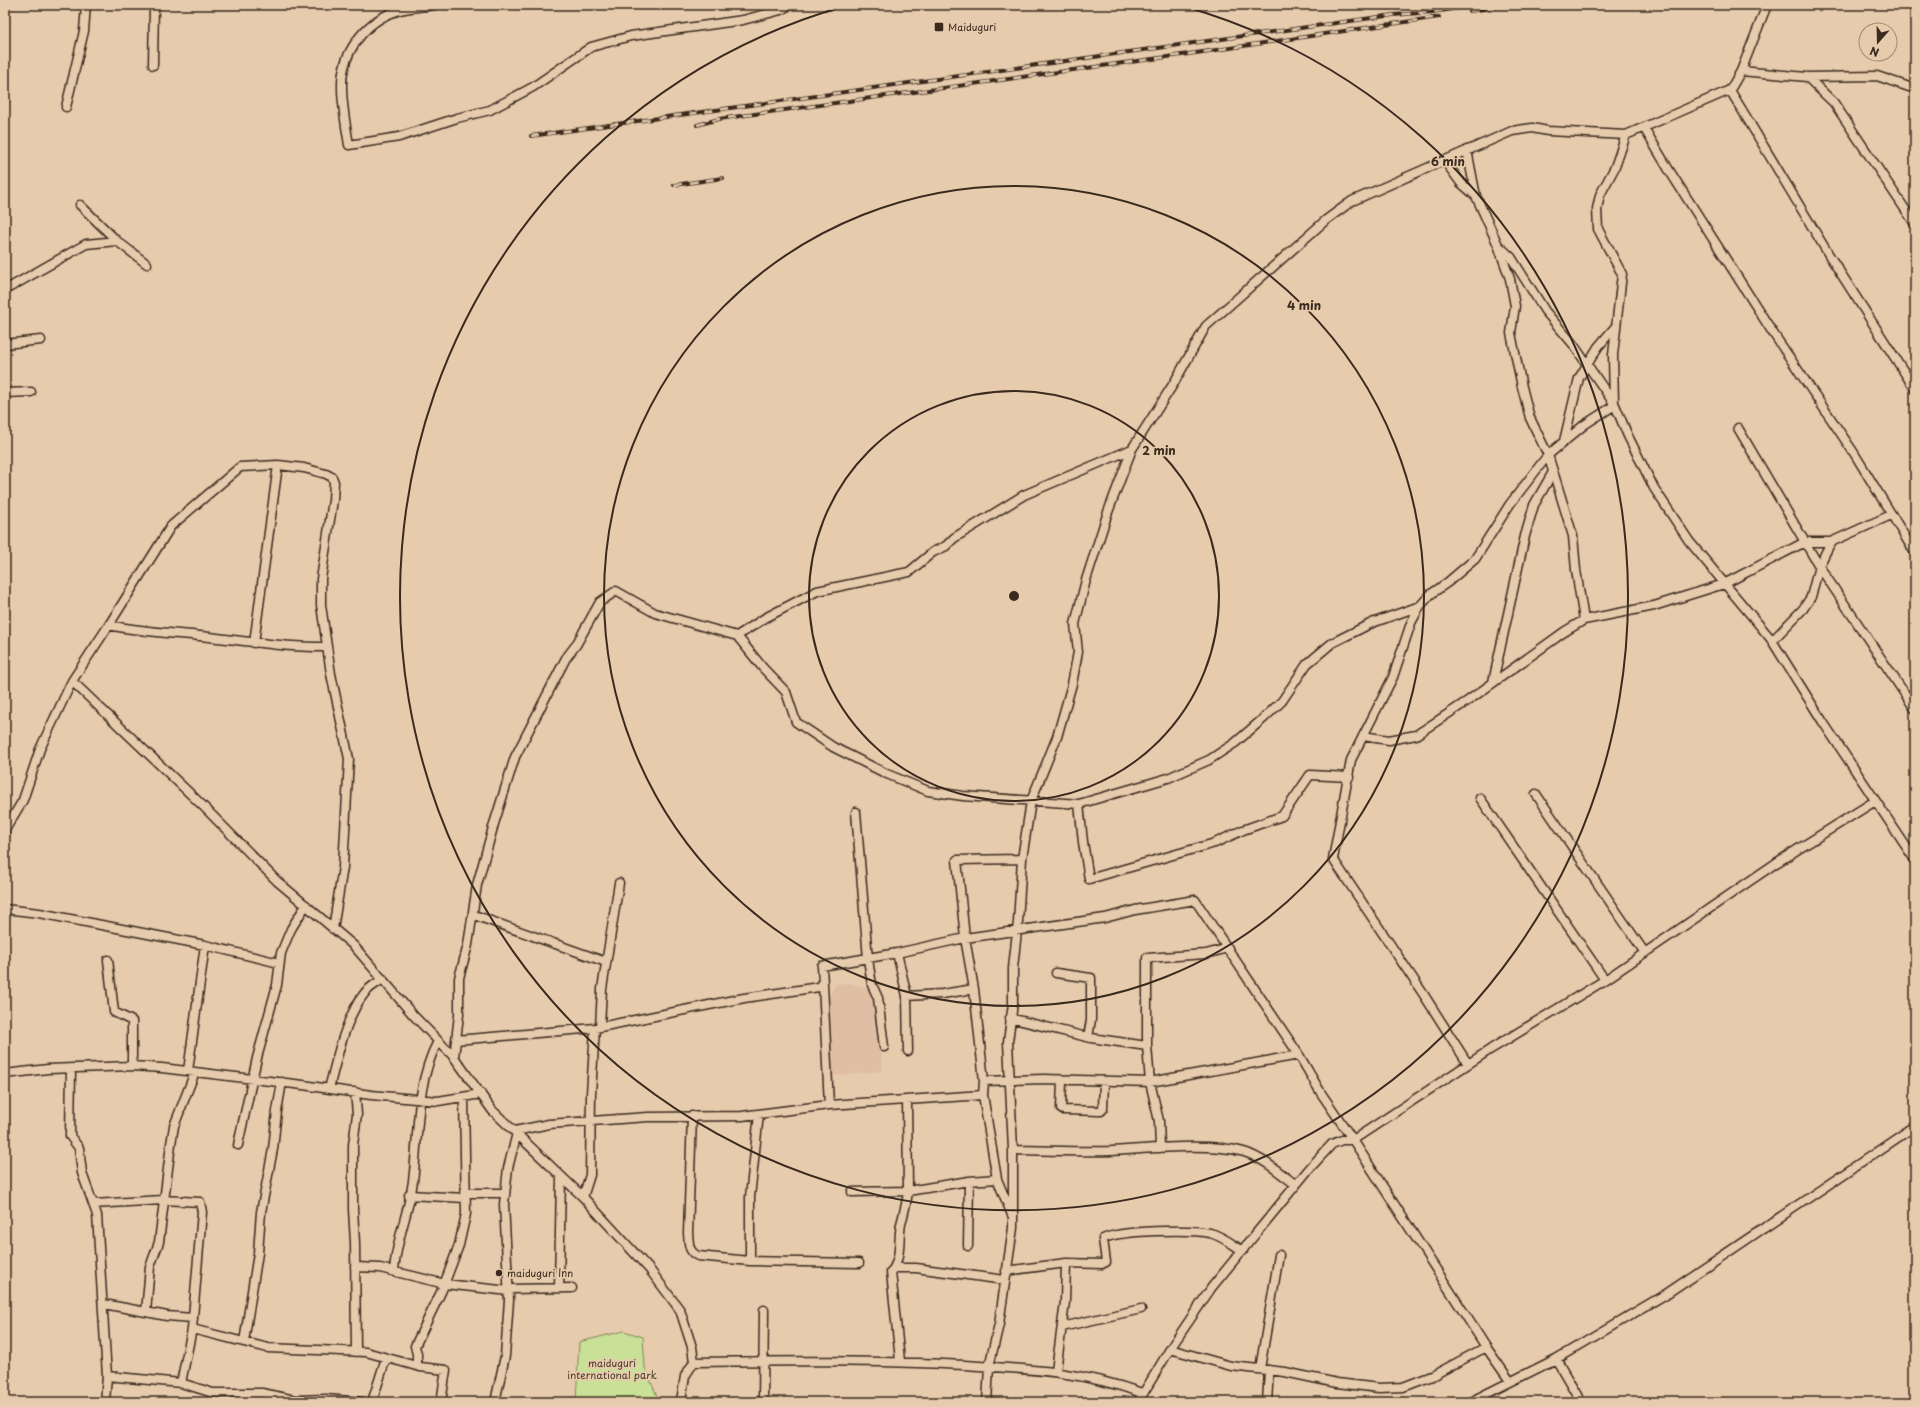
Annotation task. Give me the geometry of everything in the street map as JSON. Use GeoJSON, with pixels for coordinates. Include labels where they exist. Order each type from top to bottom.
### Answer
{"type":"FeatureCollection","features":[{"type":"Feature","properties":{"kind":"street"},"geometry":{"type":"LineString","coordinates":[[66,107],[84,31],[86,5]]}},
{"type":"Feature","properties":{"kind":"street"},"geometry":{"type":"LineString","coordinates":[[153,65],[154,5]]}},
{"type":"Feature","properties":{"kind":"street"},"geometry":{"type":"LineString","coordinates":[[434,5],[399,10],[382,17],[365,31],[352,49],[344,67],[342,87],[348,145],[398,137],[457,118],[490,110],[534,87],[591,47],[631,36],[743,20],[781,10],[789,5]]}},
{"type":"Feature","properties":{"kind":"street"},"geometry":{"type":"LineString","coordinates":[[987,1402],[989,1367],[999,1324],[1006,1271],[1011,1249],[1013,1218],[1013,1150],[1008,1042],[1013,1003],[1013,968],[1022,859],[1031,801],[1057,737],[1072,684],[1078,652],[1075,624],[1092,560],[1132,449],[1174,383],[1206,326],[1289,255],[1326,220],[1352,201],[1512,131],[1532,128],[1548,131],[1626,135],[1730,90],[1741,71],[1767,5]]}},
{"type":"Feature","properties":{"kind":"street"},"geometry":{"type":"LineString","coordinates":[[1741,71],[1807,77],[1877,76],[1915,89]]}},
{"type":"Feature","properties":{"kind":"street"},"geometry":{"type":"LineString","coordinates":[[1807,77],[1834,103],[1915,224]]}},
{"type":"Feature","properties":{"kind":"street"},"geometry":{"type":"LineString","coordinates":[[1730,90],[1829,254],[1915,389]]}},
{"type":"Feature","properties":{"kind":"street"},"geometry":{"type":"LineString","coordinates":[[1644,128],[1773,333],[1854,452],[1915,553]]}},
{"type":"Feature","properties":{"kind":"street"},"geometry":{"type":"LineString","coordinates":[[1614,404],[1613,355],[1622,274],[1598,228],[1597,209],[1600,195],[1615,167],[1626,135]]}},
{"type":"Feature","properties":{"kind":"street"},"geometry":{"type":"LineString","coordinates":[[1467,150],[1476,196],[1498,245],[1514,297],[1511,333],[1522,388],[1530,418],[1548,455],[1573,536],[1576,570],[1584,620]]}},
{"type":"Feature","properties":{"kind":"street"},"geometry":{"type":"LineString","coordinates":[[1444,160],[1461,183],[1476,196]]}},
{"type":"Feature","properties":{"kind":"street"},"geometry":{"type":"LineString","coordinates":[[80,204],[117,241],[147,264]]}},
{"type":"Feature","properties":{"kind":"street"},"geometry":{"type":"LineString","coordinates":[[5,290],[86,244],[117,241]]}},
{"type":"Feature","properties":{"kind":"street"},"geometry":{"type":"LineString","coordinates":[[1498,245],[1511,257],[1545,311],[1573,344],[1614,404],[1654,488],[1689,541],[1772,640],[1823,722],[1915,860]]}},
{"type":"Feature","properties":{"kind":"street"},"geometry":{"type":"LineString","coordinates":[[1564,441],[1579,378],[1598,347],[1615,327]]}},
{"type":"Feature","properties":{"kind":"street"},"geometry":{"type":"LineString","coordinates":[[5,344],[41,340]]}},
{"type":"Feature","properties":{"kind":"street"},"geometry":{"type":"LineString","coordinates":[[5,393],[31,392]]}},
{"type":"Feature","properties":{"kind":"street"},"geometry":{"type":"LineString","coordinates":[[1468,1064],[1424,995],[1333,859],[1351,760],[1393,677],[1411,624],[1420,606],[1431,594],[1475,559],[1510,504],[1548,455],[1564,441],[1614,404]]}},
{"type":"Feature","properties":{"kind":"street"},"geometry":{"type":"LineString","coordinates":[[1738,428],[1819,566],[1915,709]]}},
{"type":"Feature","properties":{"kind":"street"},"geometry":{"type":"LineString","coordinates":[[738,636],[765,618],[818,591],[909,572],[933,552],[946,546],[954,538],[1024,495],[1132,449]]}},
{"type":"Feature","properties":{"kind":"street"},"geometry":{"type":"LineString","coordinates":[[254,643],[278,465]]}},
{"type":"Feature","properties":{"kind":"street"},"geometry":{"type":"LineString","coordinates":[[5,830],[23,800],[40,749],[72,681],[171,526],[240,466],[278,465],[304,468],[326,474],[332,477],[334,482],[334,500],[321,579],[321,605],[326,647],[349,759],[343,867],[333,928]]}},
{"type":"Feature","properties":{"kind":"street"},"geometry":{"type":"LineString","coordinates":[[1493,682],[1525,536],[1534,505],[1553,472]]}},
{"type":"Feature","properties":{"kind":"street"},"geometry":{"type":"LineString","coordinates":[[1363,736],[1389,740],[1416,736],[1564,632],[1584,620],[1654,606],[1724,584],[1805,542],[1831,542],[1891,514]]}},
{"type":"Feature","properties":{"kind":"street"},"geometry":{"type":"LineString","coordinates":[[1772,640],[1804,609],[1811,597],[1819,566],[1831,542]]}},
{"type":"Feature","properties":{"kind":"street"},"geometry":{"type":"LineString","coordinates":[[454,1057],[459,1015],[459,978],[474,915],[477,885],[515,757],[566,658],[576,645],[600,602],[616,592],[655,613],[738,636],[763,668],[786,692],[796,722],[833,747],[887,774],[928,791],[963,796],[1079,804],[1168,778],[1209,760],[1235,743],[1282,701],[1307,664],[1332,643],[1372,623],[1420,606]]}},
{"type":"Feature","properties":{"kind":"street"},"geometry":{"type":"LineString","coordinates":[[109,625],[155,633],[191,635],[289,646],[326,647]]}},
{"type":"Feature","properties":{"kind":"street"},"geometry":{"type":"LineString","coordinates":[[72,681],[203,806],[277,881],[354,946],[414,1016],[454,1057],[492,1110],[583,1197],[650,1270],[680,1310],[692,1347],[694,1362],[685,1376],[681,1401]]}},
{"type":"Feature","properties":{"kind":"street"},"geometry":{"type":"LineString","coordinates":[[1079,804],[1083,842],[1090,879],[1215,843],[1243,830],[1282,816],[1310,775],[1349,777]]}},
{"type":"Feature","properties":{"kind":"street"},"geometry":{"type":"LineString","coordinates":[[1536,794],[1645,953]]}},
{"type":"Feature","properties":{"kind":"street"},"geometry":{"type":"LineString","coordinates":[[1480,798],[1605,980]]}},
{"type":"Feature","properties":{"kind":"street"},"geometry":{"type":"LineString","coordinates":[[1138,1402],[1142,1393],[1170,1349],[1212,1287],[1243,1251],[1296,1184],[1332,1144],[1342,1140],[1354,1140],[1468,1064],[1605,980],[1776,863],[1876,801]]}},
{"type":"Feature","properties":{"kind":"street"},"geometry":{"type":"LineString","coordinates":[[856,812],[868,959],[872,986],[878,998],[884,1047]]}},
{"type":"Feature","properties":{"kind":"street"},"geometry":{"type":"LineString","coordinates":[[1013,1218],[997,1179],[983,1095],[984,1081],[974,989],[965,938],[957,860],[1022,859]]}},
{"type":"Feature","properties":{"kind":"street"},"geometry":{"type":"LineString","coordinates":[[583,1197],[590,1175],[592,1121],[591,1094],[597,1027],[619,883]]}},
{"type":"Feature","properties":{"kind":"street"},"geometry":{"type":"LineString","coordinates":[[829,1105],[822,966],[868,959],[965,938],[1106,918],[1135,910],[1195,900],[1299,1055],[1321,1093],[1354,1140],[1510,1381]]}},
{"type":"Feature","properties":{"kind":"street"},"geometry":{"type":"LineString","coordinates":[[238,1145],[254,1079],[257,1058],[277,985],[281,953],[291,929],[306,905]]}},
{"type":"Feature","properties":{"kind":"street"},"geometry":{"type":"LineString","coordinates":[[5,909],[205,945],[279,963]]}},
{"type":"Feature","properties":{"kind":"street"},"geometry":{"type":"LineString","coordinates":[[474,915],[606,962]]}},
{"type":"Feature","properties":{"kind":"street"},"geometry":{"type":"LineString","coordinates":[[146,1312],[150,1267],[159,1242],[163,1200],[174,1126],[192,1071],[205,945]]}},
{"type":"Feature","properties":{"kind":"street"},"geometry":{"type":"LineString","coordinates":[[1160,1148],[1159,1121],[1150,1082],[1147,1046],[1147,958],[1206,954],[1228,948]]}},
{"type":"Feature","properties":{"kind":"street"},"geometry":{"type":"LineString","coordinates":[[896,953],[907,996],[908,1051]]}},
{"type":"Feature","properties":{"kind":"street"},"geometry":{"type":"LineString","coordinates":[[108,960],[114,1012],[132,1021],[132,1066]]}},
{"type":"Feature","properties":{"kind":"street"},"geometry":{"type":"LineString","coordinates":[[1056,973],[1091,978],[1088,1037]]}},
{"type":"Feature","properties":{"kind":"street"},"geometry":{"type":"LineString","coordinates":[[329,1089],[340,1048],[355,1008],[364,993],[383,979]]}},
{"type":"Feature","properties":{"kind":"street"},"geometry":{"type":"LineString","coordinates":[[456,1040],[597,1027],[744,998],[819,987],[823,984]]}},
{"type":"Feature","properties":{"kind":"street"},"geometry":{"type":"LineString","coordinates":[[907,996],[942,994],[974,989]]}},
{"type":"Feature","properties":{"kind":"street"},"geometry":{"type":"LineString","coordinates":[[1010,1018],[1088,1037],[1147,1046]]}},
{"type":"Feature","properties":{"kind":"street"},"geometry":{"type":"LineString","coordinates":[[394,1271],[396,1249],[413,1182],[420,1099],[430,1057],[438,1041]]}},
{"type":"Feature","properties":{"kind":"street"},"geometry":{"type":"LineString","coordinates":[[984,1081],[1062,1080],[1150,1082],[1299,1055]]}},
{"type":"Feature","properties":{"kind":"street"},"geometry":{"type":"LineString","coordinates":[[5,1074],[71,1068],[132,1066],[192,1071],[329,1089],[438,1101],[481,1094]]}},
{"type":"Feature","properties":{"kind":"street"},"geometry":{"type":"LineString","coordinates":[[71,1068],[70,1136],[79,1148],[82,1173],[97,1215],[104,1304],[107,1376],[105,1402]]}},
{"type":"Feature","properties":{"kind":"street"},"geometry":{"type":"LineString","coordinates":[[1062,1080],[1061,1109],[1101,1111],[1103,1109],[1104,1081]]}},
{"type":"Feature","properties":{"kind":"street"},"geometry":{"type":"LineString","coordinates":[[244,1342],[258,1253],[261,1212],[273,1148],[282,1082]]}},
{"type":"Feature","properties":{"kind":"street"},"geometry":{"type":"LineString","coordinates":[[355,1092],[357,1114],[353,1145],[356,1352]]}},
{"type":"Feature","properties":{"kind":"street"},"geometry":{"type":"LineString","coordinates":[[516,1132],[549,1124],[759,1114],[829,1105],[983,1095]]}},
{"type":"Feature","properties":{"kind":"street"},"geometry":{"type":"LineString","coordinates":[[417,1366],[415,1346],[445,1284],[459,1245],[466,1214],[464,1097]]}},
{"type":"Feature","properties":{"kind":"street"},"geometry":{"type":"LineString","coordinates":[[900,1361],[891,1287],[891,1272],[894,1268],[899,1250],[901,1226],[908,1191],[907,1100]]}},
{"type":"Feature","properties":{"kind":"street"},"geometry":{"type":"LineString","coordinates":[[750,1261],[750,1197],[759,1114]]}},
{"type":"Feature","properties":{"kind":"street"},"geometry":{"type":"LineString","coordinates":[[692,1116],[689,1248],[693,1254],[698,1256],[750,1261],[859,1263]]}},
{"type":"Feature","properties":{"kind":"street"},"geometry":{"type":"LineString","coordinates":[[1470,1402],[1556,1359],[1666,1294],[1915,1126]]}},
{"type":"Feature","properties":{"kind":"street"},"geometry":{"type":"LineString","coordinates":[[495,1402],[505,1356],[509,1290],[504,1204],[508,1168],[516,1132]]}},
{"type":"Feature","properties":{"kind":"street"},"geometry":{"type":"LineString","coordinates":[[1013,1150],[1109,1151],[1160,1148],[1216,1148],[1245,1153],[1269,1165],[1296,1184]]}},
{"type":"Feature","properties":{"kind":"street"},"geometry":{"type":"LineString","coordinates":[[559,1288],[559,1212],[561,1176]]}},
{"type":"Feature","properties":{"kind":"street"},"geometry":{"type":"LineString","coordinates":[[852,1192],[908,1191],[969,1181],[997,1179]]}},
{"type":"Feature","properties":{"kind":"street"},"geometry":{"type":"LineString","coordinates":[[968,1246],[969,1181]]}},
{"type":"Feature","properties":{"kind":"street"},"geometry":{"type":"LineString","coordinates":[[410,1195],[505,1193]]}},
{"type":"Feature","properties":{"kind":"street"},"geometry":{"type":"LineString","coordinates":[[93,1204],[163,1200],[200,1202],[202,1212],[192,1329],[181,1383]]}},
{"type":"Feature","properties":{"kind":"street"},"geometry":{"type":"LineString","coordinates":[[1006,1271],[1066,1264],[1102,1264],[1106,1262],[1103,1239],[1130,1232],[1191,1231],[1211,1233],[1223,1238],[1243,1251]]}},
{"type":"Feature","properties":{"kind":"street"},"geometry":{"type":"LineString","coordinates":[[1260,1369],[1279,1255]]}},
{"type":"Feature","properties":{"kind":"street"},"geometry":{"type":"LineString","coordinates":[[1056,1371],[1062,1327],[1066,1264]]}},
{"type":"Feature","properties":{"kind":"street"},"geometry":{"type":"LineString","coordinates":[[355,1267],[380,1268],[445,1284],[509,1290],[572,1288]]}},
{"type":"Feature","properties":{"kind":"street"},"geometry":{"type":"LineString","coordinates":[[894,1268],[916,1268],[1005,1280]]}},
{"type":"Feature","properties":{"kind":"street"},"geometry":{"type":"LineString","coordinates":[[104,1304],[146,1312],[192,1318]]}},
{"type":"Feature","properties":{"kind":"street"},"geometry":{"type":"LineString","coordinates":[[1062,1327],[1141,1309]]}},
{"type":"Feature","properties":{"kind":"street"},"geometry":{"type":"LineString","coordinates":[[763,1402],[764,1310]]}},
{"type":"Feature","properties":{"kind":"street"},"geometry":{"type":"LineString","coordinates":[[192,1329],[268,1348],[366,1352],[417,1366],[446,1370],[441,1402]]}},
{"type":"Feature","properties":{"kind":"street"},"geometry":{"type":"LineString","coordinates":[[1170,1349],[1231,1366],[1269,1370],[1379,1388],[1403,1387],[1432,1376],[1486,1346]]}},
{"type":"Feature","properties":{"kind":"street"},"geometry":{"type":"LineString","coordinates":[[372,1402],[386,1358]]}},
{"type":"Feature","properties":{"kind":"street"},"geometry":{"type":"LineString","coordinates":[[1556,1359],[1581,1402]]}},
{"type":"Feature","properties":{"kind":"street"},"geometry":{"type":"LineString","coordinates":[[694,1362],[900,1361],[1056,1371],[1119,1385],[1142,1393]]}},
{"type":"Feature","properties":{"kind":"street"},"geometry":{"type":"LineString","coordinates":[[1267,1402],[1269,1370]]}},
{"type":"Feature","properties":{"kind":"street"},"geometry":{"type":"LineString","coordinates":[[107,1376],[181,1383],[213,1393],[262,1393],[295,1400],[326,1399],[363,1402]]}},
{"type":"Feature","properties":{"kind":"shaded area"},"geometry":{"type":"Polygon","coordinates":[[[848,983],[875,990],[881,1029],[882,1071],[831,1076],[828,999],[836,984],[848,983]]]}},
{"type":"Feature","properties":{"kind":"green space","name":"maiduguri international park"},"geometry":{"type":"Polygon","coordinates":[[[624,1331],[643,1337],[645,1368],[657,1396],[655,1402],[576,1402],[579,1342],[624,1331]]]}},
{"type":"Feature","properties":{"kind":"railway"},"geometry":{"type":"LineString","coordinates":[[531,136],[1393,15],[1433,12],[1478,5]]}},
{"type":"Feature","properties":{"kind":"railway"},"geometry":{"type":"LineString","coordinates":[[1470,11],[1508,5]]}},
{"type":"Feature","properties":{"kind":"railway"},"geometry":{"type":"LineString","coordinates":[[697,125],[719,119],[1196,53],[1439,17]]}},
{"type":"Feature","properties":{"kind":"railway"},"geometry":{"type":"LineString","coordinates":[[674,185],[723,178]]}},
{"type":"Feature","properties":{"kind":"place","name":"Maiduguri"},"geometry":{"type":"Point","coordinates":[939,27]}},
{"type":"Feature","properties":{"kind":"place","name":"maiduguri Inn"},"geometry":{"type":"Point","coordinates":[499,1273]}}]}
